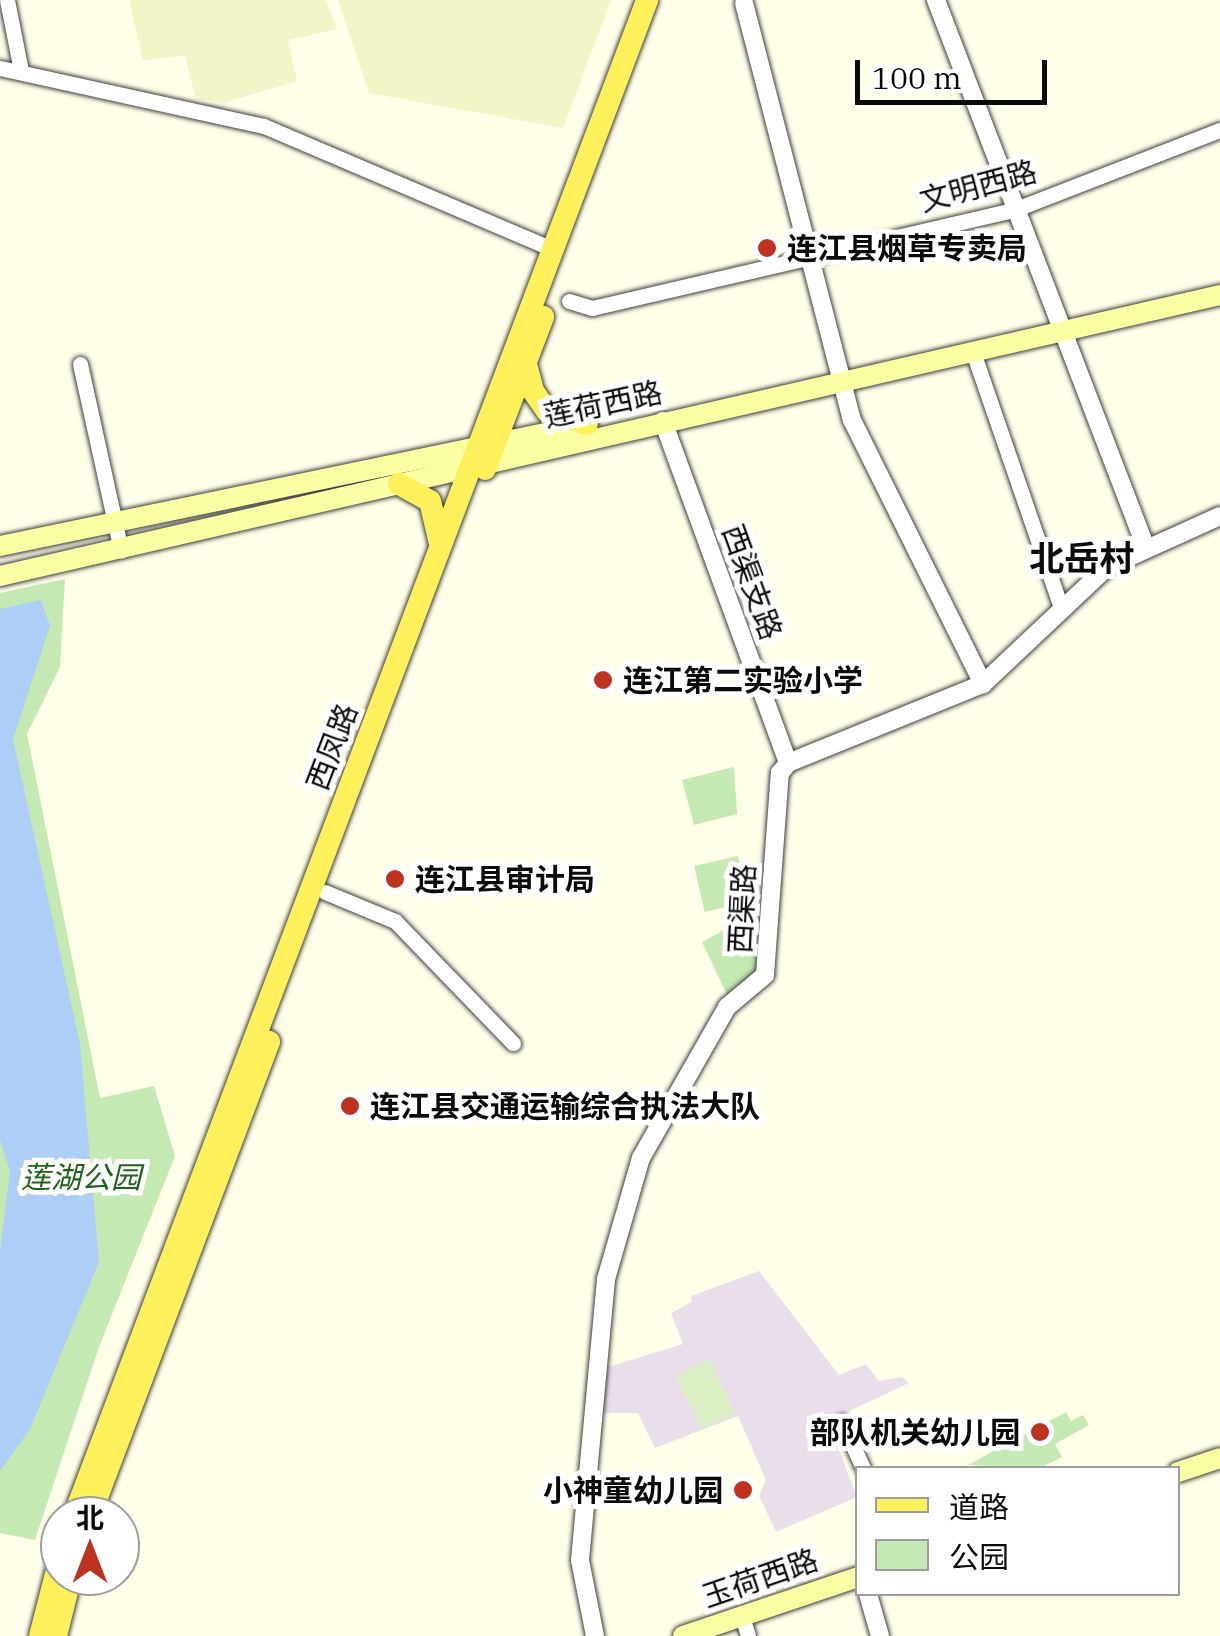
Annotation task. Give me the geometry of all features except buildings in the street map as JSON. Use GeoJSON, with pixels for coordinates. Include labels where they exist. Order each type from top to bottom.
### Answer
{"type":"FeatureCollection","features":[{"type":"Feature","properties":{"kind":"main road","name":"西凤路"},"geometry":{"type":"LineString","coordinates":[[98,1496],[325,892],[553,249],[647,0]]}},
{"type":"Feature","properties":{"kind":"main road","name":"西凤路"},"geometry":{"type":"LineString","coordinates":[[82,1496],[440,545],[526,364],[663,0]]}},
{"type":"Feature","properties":{"kind":"main road","name":"莲荷西路"},"geometry":{"type":"LineString","coordinates":[[0,576],[121,551],[587,424],[972,352],[1220,283]]}},
{"type":"Feature","properties":{"kind":"main road","name":"莲荷西路"},"geometry":{"type":"LineString","coordinates":[[483,453],[663,421],[1060,326],[1220,295]]}},
{"type":"Feature","properties":{"kind":"main road"},"geometry":{"type":"LineString","coordinates":[[526,364],[532,391],[547,411],[587,424]]}},
{"type":"Feature","properties":{"kind":"main road"},"geometry":{"type":"LineString","coordinates":[[396,474],[430,501],[440,545]]}},
{"type":"Feature","properties":{"kind":"main road","name":"莲荷西路"},"geometry":{"type":"LineString","coordinates":[[0,546],[115,522],[396,474]]}},
{"type":"Feature","properties":{"kind":"main road"},"geometry":{"type":"LineString","coordinates":[[1180,1471],[1220,1458]]}},
{"type":"Feature","properties":{"kind":"main road","name":"玉荷西路"},"geometry":{"type":"LineString","coordinates":[[682,1636],[745,1626],[855,1578]]}},
{"type":"Feature","properties":{"kind":"main road"},"geometry":{"type":"LineString","coordinates":[[40,1636],[50,1596]]}},
{"type":"Feature","properties":{"kind":"main road"},"geometry":{"type":"LineString","coordinates":[[56,1636],[66,1596]]}},
{"type":"Feature","properties":{"kind":"street"},"geometry":{"type":"LineString","coordinates":[[7,0],[21,71]]}},
{"type":"Feature","properties":{"kind":"street"},"geometry":{"type":"LineString","coordinates":[[936,0],[1146,548]]}},
{"type":"Feature","properties":{"kind":"street"},"geometry":{"type":"LineString","coordinates":[[744,2],[857,433],[983,684]]}},
{"type":"Feature","properties":{"kind":"street"},"geometry":{"type":"LineString","coordinates":[[0,68],[264,126],[553,249]]}},
{"type":"Feature","properties":{"kind":"street","name":"文明西路"},"geometry":{"type":"LineString","coordinates":[[569,301],[592,308],[1016,210],[1220,130]]}},
{"type":"Feature","properties":{"kind":"street"},"geometry":{"type":"LineString","coordinates":[[972,352],[1060,607]]}},
{"type":"Feature","properties":{"kind":"street"},"geometry":{"type":"LineString","coordinates":[[80,364],[121,551]]}},
{"type":"Feature","properties":{"kind":"street","name":"西渠支路"},"geometry":{"type":"LineString","coordinates":[[663,421],[788,763]]}},
{"type":"Feature","properties":{"kind":"street"},"geometry":{"type":"LineString","coordinates":[[788,763],[983,684],[1060,607],[1107,567],[1220,516]]}},
{"type":"Feature","properties":{"kind":"street","name":"西渠路"},"geometry":{"type":"LineString","coordinates":[[595,1636],[580,1560],[606,1278],[620,1244],[636,1167],[701,1062],[722,1014],[765,975],[775,788],[788,763]]}},
{"type":"Feature","properties":{"kind":"street"},"geometry":{"type":"LineString","coordinates":[[325,892],[395,921],[440,961],[513,1042]]}},
{"type":"Feature","properties":{"kind":"street"},"geometry":{"type":"LineString","coordinates":[[842,1422],[862,1466]]}},
{"type":"Feature","properties":{"kind":"street"},"geometry":{"type":"LineString","coordinates":[[869,1596],[880,1636]]}},
{"type":"Feature","properties":{"kind":"shaded area"},"geometry":{"type":"Polygon","coordinates":[[[759,1271],[839,1375],[866,1364],[879,1381],[902,1377],[909,1383],[828,1421],[855,1498],[776,1532],[759,1496],[766,1480],[738,1416],[655,1448],[638,1413],[603,1413],[608,1367],[683,1344],[671,1313],[692,1302],[691,1296],[759,1271]]]}},
{"type":"Feature","properties":{"kind":"green space"},"geometry":{"type":"Polygon","coordinates":[[[129,0],[326,0],[337,29],[288,40],[297,81],[223,103],[196,99],[185,55],[143,61],[129,0]]]}},
{"type":"Feature","properties":{"kind":"green space"},"geometry":{"type":"Polygon","coordinates":[[[338,0],[611,0],[563,128],[369,93],[338,0]]]}},
{"type":"Feature","properties":{"kind":"green space","name":"莲湖公园"},"geometry":{"type":"Polygon","coordinates":[[[65,579],[60,667],[27,734],[100,1098],[154,1086],[175,1156],[99,1347],[50,1496],[40,1496],[40,1525],[35,1540],[0,1533],[0,593],[65,579]]]}},
{"type":"Feature","properties":{"kind":"green space"},"geometry":{"type":"Polygon","coordinates":[[[734,767],[737,814],[694,825],[682,780],[734,767]]]}},
{"type":"Feature","properties":{"kind":"green space"},"geometry":{"type":"Polygon","coordinates":[[[738,856],[749,902],[705,912],[694,866],[738,856]]]}},
{"type":"Feature","properties":{"kind":"green space"},"geometry":{"type":"Polygon","coordinates":[[[761,910],[762,967],[729,999],[702,942],[761,910]]]}},
{"type":"Feature","properties":{"kind":"green space"},"geometry":{"type":"Polygon","coordinates":[[[709,1360],[735,1413],[702,1429],[676,1376],[709,1360]]]}},
{"type":"Feature","properties":{"kind":"green space"},"geometry":{"type":"Polygon","coordinates":[[[1066,1412],[1071,1421],[1083,1415],[1089,1425],[1055,1444],[1062,1457],[1044,1466],[968,1465],[1066,1412]]]}},
{"type":"Feature","properties":{"kind":"water","name":"莲湖公园"},"geometry":{"type":"Polygon","coordinates":[[[41,600],[50,626],[13,739],[80,1044],[99,1262],[30,1429],[0,1471],[0,1252],[10,1171],[0,1140],[0,609],[41,600]]]}},
{"type":"Feature","properties":{"kind":"place","name":"连江县烟草专卖局"},"geometry":{"type":"Point","coordinates":[767,248]}},
{"type":"Feature","properties":{"kind":"place","name":"连江第二实验小学"},"geometry":{"type":"Point","coordinates":[603,680]}},
{"type":"Feature","properties":{"kind":"place","name":"连江县审计局"},"geometry":{"type":"Point","coordinates":[395,879]}},
{"type":"Feature","properties":{"kind":"place","name":"连江县交通运输综合执法大队"},"geometry":{"type":"Point","coordinates":[350,1106]}},
{"type":"Feature","properties":{"kind":"place","name":"部队机关幼儿园"},"geometry":{"type":"Point","coordinates":[1040,1432]}},
{"type":"Feature","properties":{"kind":"place","name":"小神童幼儿园"},"geometry":{"type":"Point","coordinates":[743,1490]}},
{"type":"Feature","properties":{"kind":"district","name":"北岳村"},"geometry":{"type":"Point","coordinates":[1082,558]}}]}
